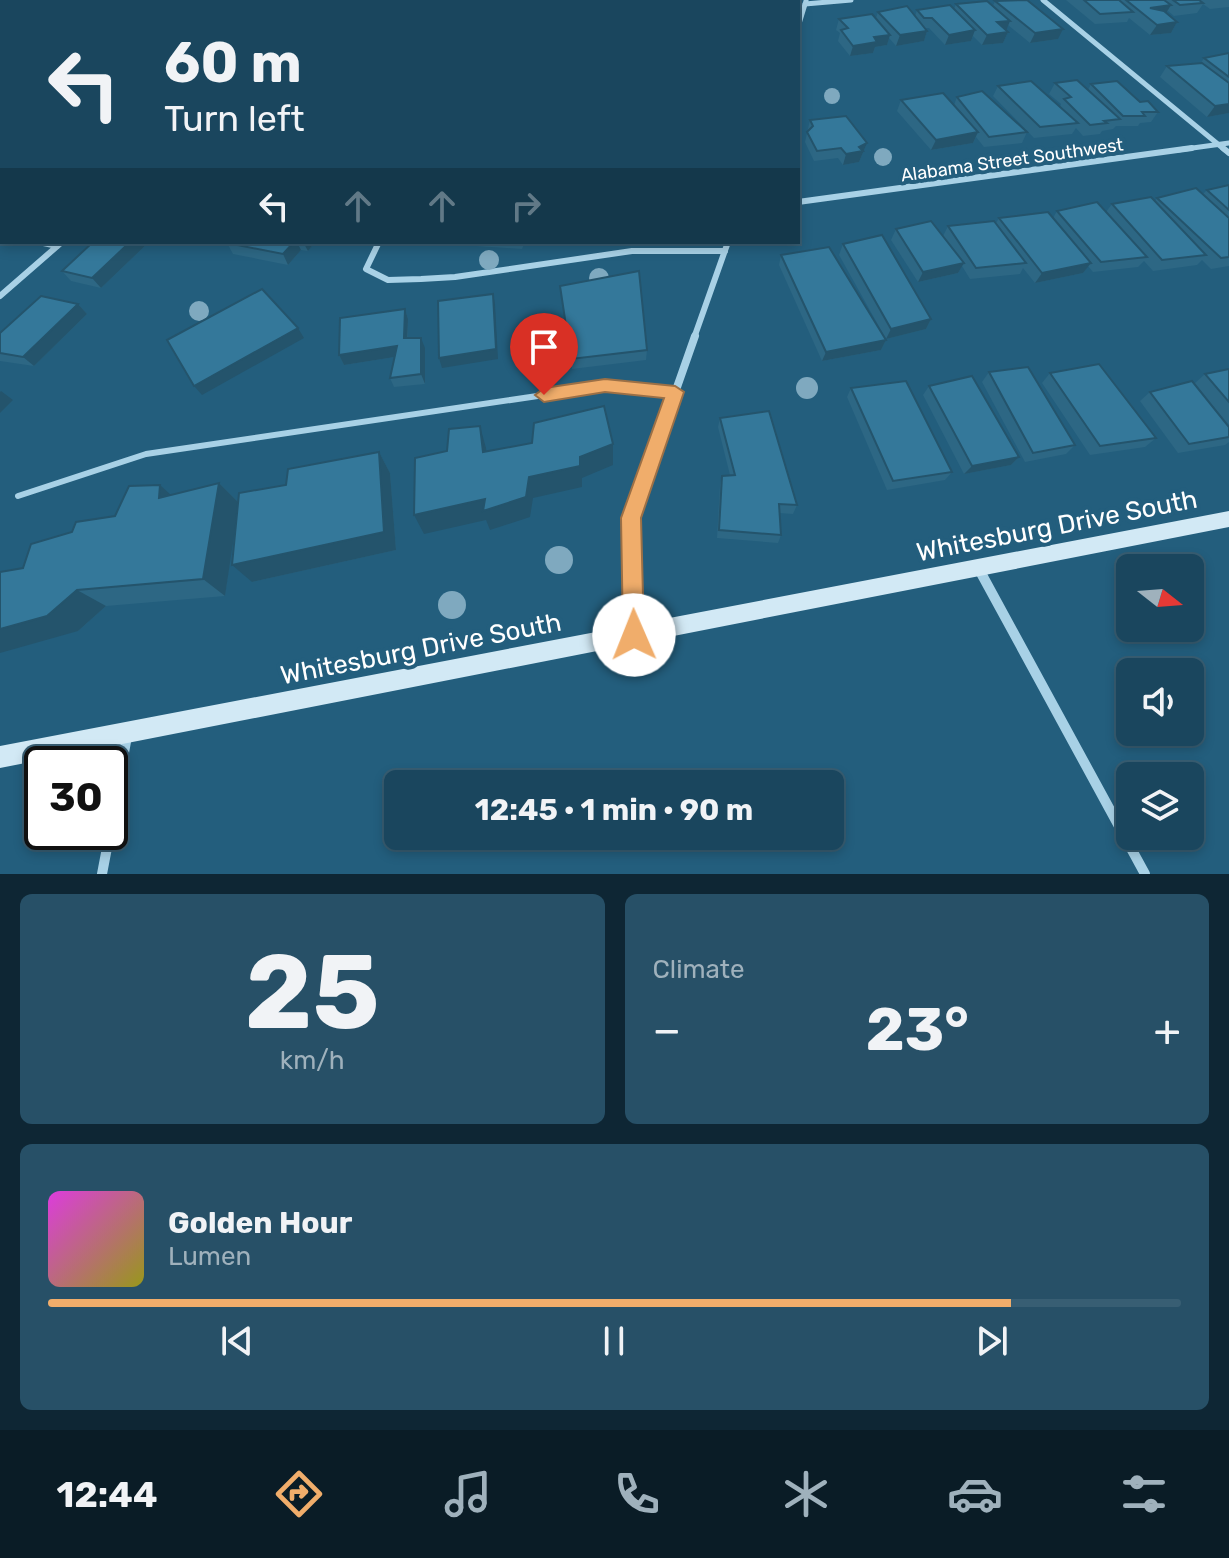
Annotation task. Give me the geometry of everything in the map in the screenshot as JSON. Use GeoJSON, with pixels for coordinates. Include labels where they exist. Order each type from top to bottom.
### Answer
{"type":"FeatureCollection","features":[{"type":"Feature","properties":{"kind":"main road","name":"Whitesburg Drive South"},"geometry":{"type":"LineString","coordinates":[[0,757],[1229,519]]}},
{"type":"Feature","properties":{"kind":"street"},"geometry":{"type":"LineString","coordinates":[[806,2],[851,0]]}},
{"type":"Feature","properties":{"kind":"street"},"geometry":{"type":"LineString","coordinates":[[1043,0],[1229,153]]}},
{"type":"Feature","properties":{"kind":"street","name":"Alabama Street Southwest"},"geometry":{"type":"LineString","coordinates":[[800,202],[1229,143]]}},
{"type":"Feature","properties":{"kind":"street"},"geometry":{"type":"LineString","coordinates":[[0,296],[60,244]]}},
{"type":"Feature","properties":{"kind":"street"},"geometry":{"type":"LineString","coordinates":[[378,244],[366,269],[388,280],[455,277],[632,251],[726,246],[631,518],[634,635]]}},
{"type":"Feature","properties":{"kind":"street"},"geometry":{"type":"LineString","coordinates":[[979,569],[1145,874]]}},
{"type":"Feature","properties":{"kind":"street"},"geometry":{"type":"LineString","coordinates":[[125,746],[128,731]]}},
{"type":"Feature","properties":{"kind":"street"},"geometry":{"type":"LineString","coordinates":[[102,874],[107,850]]}},
{"type":"Feature","properties":{"kind":"lane"},"geometry":{"type":"LineString","coordinates":[[18,496],[146,454],[605,386],[675,392]]}},
{"type":"Feature","properties":{"kind":"building"},"geometry":{"type":"Polygon","coordinates":[[[1027,0],[1063,29],[1035,33],[995,1],[1027,0]]]}},
{"type":"Feature","properties":{"kind":"building"},"geometry":{"type":"Polygon","coordinates":[[[1084,0],[1119,0],[1133,12],[1100,14],[1084,0]]]}},
{"type":"Feature","properties":{"kind":"building"},"geometry":{"type":"Polygon","coordinates":[[[1126,0],[1164,0],[1171,5],[1150,8],[1164,11],[1177,22],[1157,25],[1126,0]]]}},
{"type":"Feature","properties":{"kind":"building"},"geometry":{"type":"Polygon","coordinates":[[[1173,0],[1199,0],[1203,3],[1180,5],[1173,0]]]}},
{"type":"Feature","properties":{"kind":"building"},"geometry":{"type":"Polygon","coordinates":[[[987,1],[1010,21],[997,22],[1008,32],[987,35],[956,4],[987,1]]]}},
{"type":"Feature","properties":{"kind":"building"},"geometry":{"type":"Polygon","coordinates":[[[950,5],[975,30],[949,35],[932,18],[924,18],[917,10],[950,5]]]}},
{"type":"Feature","properties":{"kind":"building"},"geometry":{"type":"Polygon","coordinates":[[[907,6],[927,31],[900,35],[878,12],[907,6]]]}},
{"type":"Feature","properties":{"kind":"building"},"geometry":{"type":"Polygon","coordinates":[[[872,14],[890,35],[874,37],[877,42],[853,46],[841,30],[848,28],[839,19],[872,14]]]}},
{"type":"Feature","properties":{"kind":"building"},"geometry":{"type":"Polygon","coordinates":[[[1229,53],[1229,77],[1204,58],[1229,53]]]}},
{"type":"Feature","properties":{"kind":"building"},"geometry":{"type":"Polygon","coordinates":[[[1202,63],[1229,83],[1229,104],[1215,106],[1167,66],[1202,63]]]}},
{"type":"Feature","properties":{"kind":"building"},"geometry":{"type":"Polygon","coordinates":[[[1077,80],[1120,119],[1090,125],[1064,99],[1071,97],[1055,83],[1077,80]]]}},
{"type":"Feature","properties":{"kind":"building"},"geometry":{"type":"Polygon","coordinates":[[[1031,81],[1078,123],[1040,127],[998,86],[1031,81]]]}},
{"type":"Feature","properties":{"kind":"building"},"geometry":{"type":"Polygon","coordinates":[[[1117,81],[1140,102],[1148,101],[1158,112],[1142,112],[1145,116],[1123,116],[1091,84],[1117,81]]]}},
{"type":"Feature","properties":{"kind":"building"},"geometry":{"type":"Polygon","coordinates":[[[982,91],[1027,132],[989,137],[957,97],[982,91]]]}},
{"type":"Feature","properties":{"kind":"building"},"geometry":{"type":"Polygon","coordinates":[[[943,93],[978,132],[936,140],[901,100],[943,93]]]}},
{"type":"Feature","properties":{"kind":"building"},"geometry":{"type":"Polygon","coordinates":[[[846,116],[867,143],[859,147],[863,151],[846,154],[841,148],[817,151],[807,132],[813,126],[810,120],[846,116]]]}},
{"type":"Feature","properties":{"kind":"building"},"geometry":{"type":"Polygon","coordinates":[[[1229,185],[1229,210],[1207,190],[1229,185]]]}},
{"type":"Feature","properties":{"kind":"building"},"geometry":{"type":"Polygon","coordinates":[[[1196,188],[1229,218],[1229,257],[1221,258],[1157,198],[1196,188]]]}},
{"type":"Feature","properties":{"kind":"building"},"geometry":{"type":"Polygon","coordinates":[[[1151,197],[1206,255],[1162,260],[1112,204],[1151,197]]]}},
{"type":"Feature","properties":{"kind":"building"},"geometry":{"type":"Polygon","coordinates":[[[1097,202],[1147,257],[1101,262],[1057,211],[1097,202]]]}},
{"type":"Feature","properties":{"kind":"building"},"geometry":{"type":"Polygon","coordinates":[[[1048,212],[1091,263],[1042,273],[999,218],[1048,212]]]}},
{"type":"Feature","properties":{"kind":"building"},"geometry":{"type":"Polygon","coordinates":[[[931,221],[964,263],[923,272],[896,229],[931,221]]]}},
{"type":"Feature","properties":{"kind":"building"},"geometry":{"type":"Polygon","coordinates":[[[994,221],[1026,263],[976,268],[948,226],[994,221]]]}},
{"type":"Feature","properties":{"kind":"building"},"geometry":{"type":"Polygon","coordinates":[[[882,235],[931,319],[891,329],[843,244],[882,235]]]}},
{"type":"Feature","properties":{"kind":"building"},"geometry":{"type":"Polygon","coordinates":[[[91,244],[128,244],[92,278],[62,271],[91,244]]]}},
{"type":"Feature","properties":{"kind":"building"},"geometry":{"type":"Polygon","coordinates":[[[232,244],[292,244],[283,254],[232,244]]]}},
{"type":"Feature","properties":{"kind":"building"},"geometry":{"type":"Polygon","coordinates":[[[829,247],[886,340],[826,352],[781,255],[829,247]]]}},
{"type":"Feature","properties":{"kind":"building"},"geometry":{"type":"Polygon","coordinates":[[[639,271],[647,350],[571,359],[560,286],[639,271]]]}},
{"type":"Feature","properties":{"kind":"building"},"geometry":{"type":"Polygon","coordinates":[[[262,289],[298,328],[194,386],[167,340],[262,289]]]}},
{"type":"Feature","properties":{"kind":"building"},"geometry":{"type":"Polygon","coordinates":[[[493,294],[496,349],[439,358],[438,301],[493,294]]]}},
{"type":"Feature","properties":{"kind":"building"},"geometry":{"type":"Polygon","coordinates":[[[41,296],[78,304],[23,357],[0,353],[0,333],[41,296]]]}},
{"type":"Feature","properties":{"kind":"building"},"geometry":{"type":"Polygon","coordinates":[[[405,309],[404,338],[421,338],[421,374],[390,378],[397,346],[339,355],[340,318],[405,309]]]}},
{"type":"Feature","properties":{"kind":"building"},"geometry":{"type":"Polygon","coordinates":[[[1099,364],[1156,438],[1100,446],[1050,373],[1099,364]]]}},
{"type":"Feature","properties":{"kind":"building"},"geometry":{"type":"Polygon","coordinates":[[[1028,367],[1075,445],[1033,453],[989,372],[1028,367]]]}},
{"type":"Feature","properties":{"kind":"building"},"geometry":{"type":"Polygon","coordinates":[[[1229,369],[1229,402],[1205,374],[1229,369]]]}},
{"type":"Feature","properties":{"kind":"building"},"geometry":{"type":"Polygon","coordinates":[[[972,376],[1019,457],[972,466],[929,386],[972,376]]]}},
{"type":"Feature","properties":{"kind":"building"},"geometry":{"type":"Polygon","coordinates":[[[906,381],[952,472],[893,481],[851,388],[906,381]]]}},
{"type":"Feature","properties":{"kind":"building"},"geometry":{"type":"Polygon","coordinates":[[[1192,381],[1229,427],[1229,437],[1189,444],[1150,392],[1192,381]]]}},
{"type":"Feature","properties":{"kind":"building"},"geometry":{"type":"Polygon","coordinates":[[[604,406],[613,444],[580,457],[580,466],[529,477],[526,497],[483,511],[485,499],[414,515],[415,458],[447,451],[449,429],[480,426],[483,452],[532,443],[534,423],[604,406]]]}},
{"type":"Feature","properties":{"kind":"building"},"geometry":{"type":"Polygon","coordinates":[[[769,411],[797,505],[779,504],[781,535],[719,530],[722,476],[735,475],[720,418],[769,411]]]}},
{"type":"Feature","properties":{"kind":"building"},"geometry":{"type":"Polygon","coordinates":[[[379,452],[384,532],[232,565],[239,493],[286,485],[288,469],[379,452]]]}},
{"type":"Feature","properties":{"kind":"building"},"geometry":{"type":"Polygon","coordinates":[[[219,483],[203,579],[77,590],[47,616],[0,629],[0,572],[23,568],[31,544],[72,532],[76,522],[115,516],[129,486],[160,485],[159,498],[219,483]]]}},
{"type":"Feature","properties":{"kind":"route"},"geometry":{"type":"LineString","coordinates":[[544,395],[605,386],[675,392],[631,518],[634,635]]}}]}
